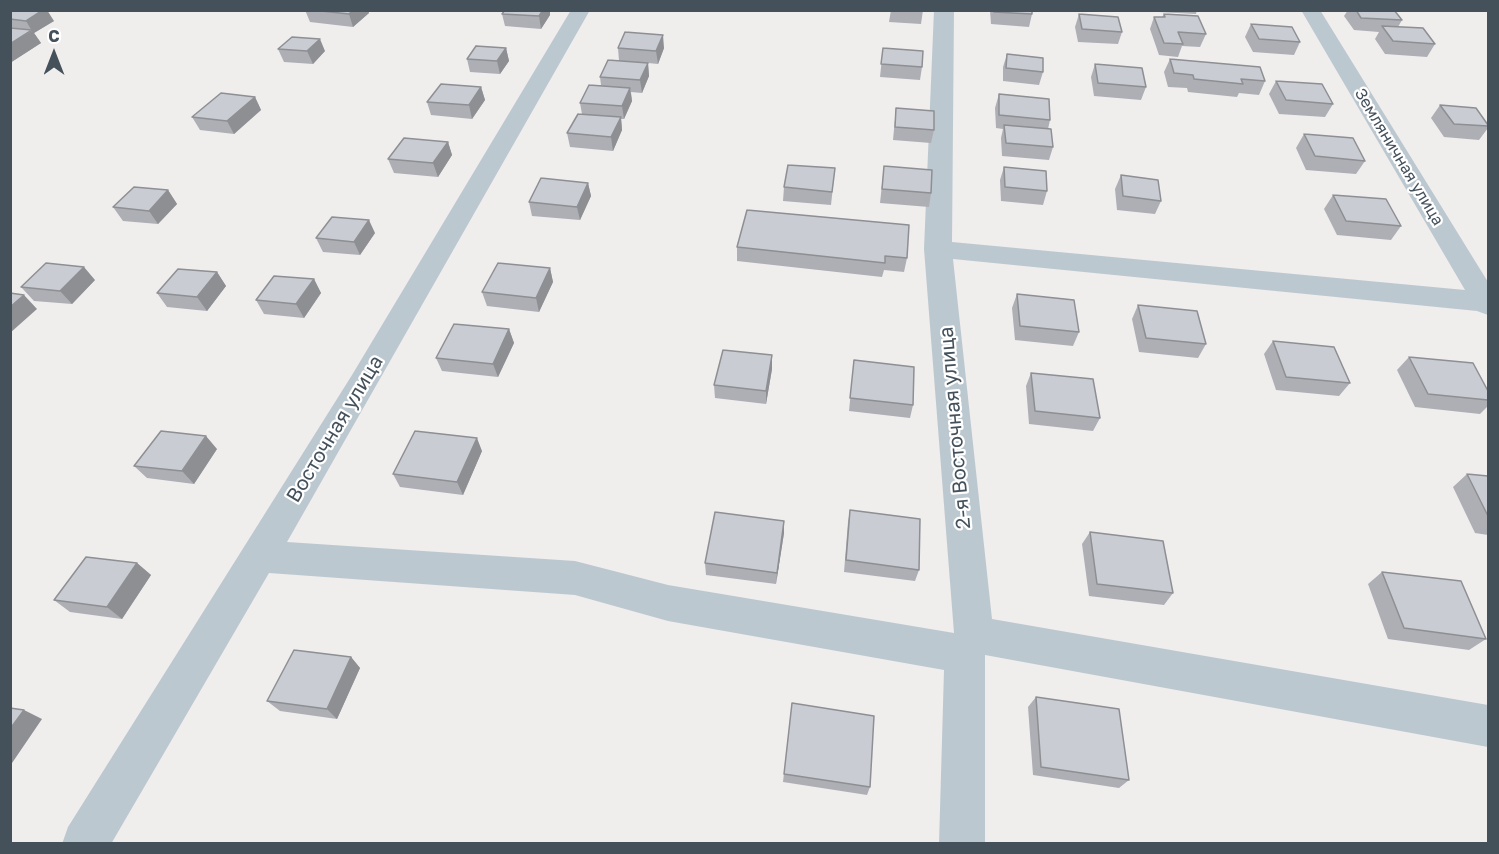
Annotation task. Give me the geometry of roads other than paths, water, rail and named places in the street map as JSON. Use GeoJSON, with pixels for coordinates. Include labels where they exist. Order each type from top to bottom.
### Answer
{"type":"FeatureCollection","features":[{"type":"Feature","properties":{"kind":"street","name":"Восточная улица"},"geometry":{"type":"LineString","coordinates":[[85,843],[259,556],[581,10]]}},
{"type":"Feature","properties":{"kind":"street","name":"2-я Восточная улица"},"geometry":{"type":"LineString","coordinates":[[944,10],[938,249],[969,644],[962,843]]}},
{"type":"Feature","properties":{"kind":"street","name":"Земляничная улица"},"geometry":{"type":"LineString","coordinates":[[1310,10],[1488,302]]}},
{"type":"Feature","properties":{"kind":"street"},"geometry":{"type":"LineString","coordinates":[[938,249],[1488,302]]}},
{"type":"Feature","properties":{"kind":"street"},"geometry":{"type":"LineString","coordinates":[[259,556],[575,578],[668,603],[969,644],[1488,726]]}}]}
